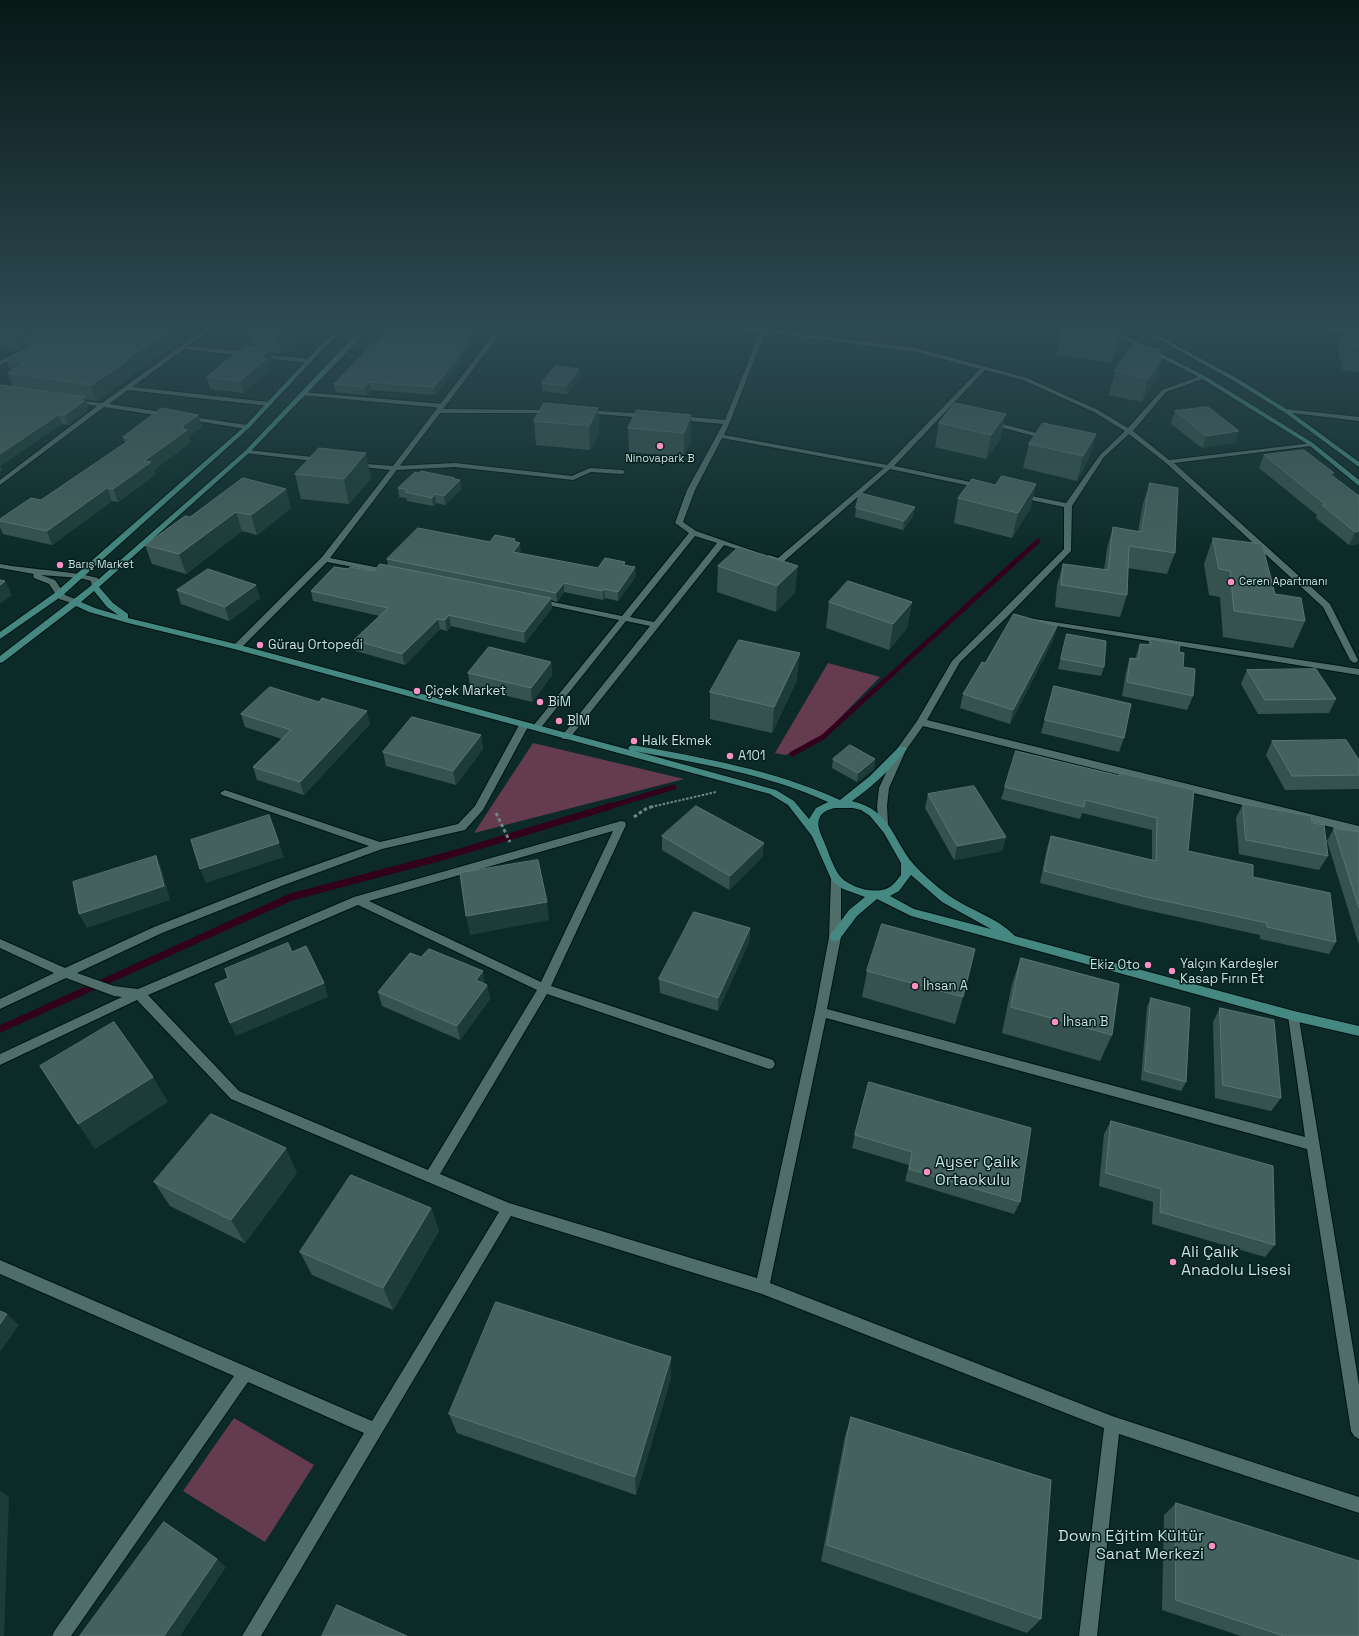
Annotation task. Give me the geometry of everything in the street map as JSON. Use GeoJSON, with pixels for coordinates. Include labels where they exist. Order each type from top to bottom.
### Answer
{"type":"FeatureCollection","features":[{"type":"Feature","properties":{"kind":"street"},"geometry":{"type":"LineString","coordinates":[[79,402],[247,427]]}},
{"type":"Feature","properties":{"kind":"street"},"geometry":{"type":"LineString","coordinates":[[0,483],[107,402]]}},
{"type":"Feature","properties":{"kind":"street"},"geometry":{"type":"LineString","coordinates":[[254,402],[269,404]]}},
{"type":"Feature","properties":{"kind":"street"},"geometry":{"type":"LineString","coordinates":[[0,660],[95,587],[247,452],[294,402]]}},
{"type":"Feature","properties":{"kind":"street"},"geometry":{"type":"LineString","coordinates":[[379,402],[441,409],[563,412]]}},
{"type":"Feature","properties":{"kind":"street"},"geometry":{"type":"LineString","coordinates":[[237,647],[325,559],[446,402]]}},
{"type":"Feature","properties":{"kind":"street"},"geometry":{"type":"LineString","coordinates":[[734,402],[720,436],[691,490],[679,524],[693,533],[779,561],[889,467],[950,402]]}},
{"type":"Feature","properties":{"kind":"street"},"geometry":{"type":"LineString","coordinates":[[1011,617],[1359,672],[1357,660],[1327,606],[1168,462],[1129,431],[1096,411],[1077,402]]}},
{"type":"Feature","properties":{"kind":"street"},"geometry":{"type":"LineString","coordinates":[[841,804],[854,795],[891,763],[921,722],[956,661],[1011,617],[1068,549],[1068,506],[1098,455],[1129,431],[1155,402]]}},
{"type":"Feature","properties":{"kind":"street"},"geometry":{"type":"LineString","coordinates":[[1244,402],[1311,444],[1359,484]]}},
{"type":"Feature","properties":{"kind":"street"},"geometry":{"type":"LineString","coordinates":[[1272,402],[1359,465]]}},
{"type":"Feature","properties":{"kind":"street"},"geometry":{"type":"LineString","coordinates":[[0,636],[59,594],[80,576],[247,427],[269,404]]}},
{"type":"Feature","properties":{"kind":"street"},"geometry":{"type":"LineString","coordinates":[[942,411],[950,413]]}},
{"type":"Feature","properties":{"kind":"street"},"geometry":{"type":"LineString","coordinates":[[1286,411],[1359,420]]}},
{"type":"Feature","properties":{"kind":"street"},"geometry":{"type":"LineString","coordinates":[[578,412],[608,412],[655,416]]}},
{"type":"Feature","properties":{"kind":"street"},"geometry":{"type":"LineString","coordinates":[[671,418],[726,422]]}},
{"type":"Feature","properties":{"kind":"street"},"geometry":{"type":"LineString","coordinates":[[987,422],[1054,440]]}},
{"type":"Feature","properties":{"kind":"street"},"geometry":{"type":"LineString","coordinates":[[720,436],[889,467],[990,489]]}},
{"type":"Feature","properties":{"kind":"street"},"geometry":{"type":"LineString","coordinates":[[1168,462],[1311,444]]}},
{"type":"Feature","properties":{"kind":"street"},"geometry":{"type":"LineString","coordinates":[[247,452],[333,461]]}},
{"type":"Feature","properties":{"kind":"street"},"geometry":{"type":"LineString","coordinates":[[348,463],[395,468],[455,465],[573,478],[590,470],[622,472]]}},
{"type":"Feature","properties":{"kind":"street"},"geometry":{"type":"LineString","coordinates":[[1014,494],[1068,506]]}},
{"type":"Feature","properties":{"kind":"street"},"geometry":{"type":"LineString","coordinates":[[536,728],[693,533]]}},
{"type":"Feature","properties":{"kind":"street"},"geometry":{"type":"LineString","coordinates":[[566,736],[722,542]]}},
{"type":"Feature","properties":{"kind":"street"},"geometry":{"type":"LineString","coordinates":[[325,559],[394,573]]}},
{"type":"Feature","properties":{"kind":"street"},"geometry":{"type":"LineString","coordinates":[[0,566],[24,571],[66,576],[80,576],[95,580],[95,587],[110,605],[131,621]]}},
{"type":"Feature","properties":{"kind":"street"},"geometry":{"type":"LineString","coordinates":[[24,571],[52,582],[59,594],[92,610],[237,647],[773,792],[791,803],[816,835]]}},
{"type":"Feature","properties":{"kind":"street"},"geometry":{"type":"LineString","coordinates":[[533,600],[656,625]]}},
{"type":"Feature","properties":{"kind":"street"},"geometry":{"type":"LineString","coordinates":[[921,722],[1359,830]]}},
{"type":"Feature","properties":{"kind":"street"},"geometry":{"type":"LineString","coordinates":[[0,1004],[158,930],[280,882],[380,846],[461,827],[480,808],[524,725]]}},
{"type":"Feature","properties":{"kind":"street"},"geometry":{"type":"LineString","coordinates":[[566,736],[707,761],[795,784],[841,804]]}},
{"type":"Feature","properties":{"kind":"street"},"geometry":{"type":"LineString","coordinates":[[883,824],[882,806],[884,788],[902,749]]}},
{"type":"Feature","properties":{"kind":"street"},"geometry":{"type":"LineString","coordinates":[[225,793],[380,846]]}},
{"type":"Feature","properties":{"kind":"street"},"geometry":{"type":"LineString","coordinates":[[762,1288],[821,1012],[835,937],[836,879],[816,835],[813,825],[815,816],[822,809],[832,804],[847,803],[863,807],[875,815],[889,831],[906,863],[924,881],[948,900],[996,926],[1014,941]]}},
{"type":"Feature","properties":{"kind":"street"},"geometry":{"type":"LineString","coordinates":[[0,1060],[139,994],[358,900],[621,825]]}},
{"type":"Feature","properties":{"kind":"street"},"geometry":{"type":"LineString","coordinates":[[430,1177],[544,988],[621,825]]}},
{"type":"Feature","properties":{"kind":"street"},"geometry":{"type":"LineString","coordinates":[[836,879],[861,893],[876,894],[891,891],[906,876],[906,863]]}},
{"type":"Feature","properties":{"kind":"street"},"geometry":{"type":"LineString","coordinates":[[835,937],[853,914],[876,894]]}},
{"type":"Feature","properties":{"kind":"street"},"geometry":{"type":"LineString","coordinates":[[876,894],[912,912],[1014,941],[1294,1016],[1359,1031]]}},
{"type":"Feature","properties":{"kind":"street"},"geometry":{"type":"LineString","coordinates":[[358,900],[544,988],[769,1064]]}},
{"type":"Feature","properties":{"kind":"street"},"geometry":{"type":"LineString","coordinates":[[0,943],[64,973],[114,991],[139,994],[235,1095],[430,1177],[508,1209],[762,1288],[1112,1424],[1359,1505]]}},
{"type":"Feature","properties":{"kind":"street"},"geometry":{"type":"LineString","coordinates":[[821,1012],[1313,1145]]}},
{"type":"Feature","properties":{"kind":"street"},"geometry":{"type":"LineString","coordinates":[[1294,1016],[1359,1431]]}},
{"type":"Feature","properties":{"kind":"street"},"geometry":{"type":"LineString","coordinates":[[251,1636],[508,1209]]}},
{"type":"Feature","properties":{"kind":"street"},"geometry":{"type":"LineString","coordinates":[[1,1265],[375,1430]]}},
{"type":"Feature","properties":{"kind":"street"},"geometry":{"type":"LineString","coordinates":[[61,1636],[245,1373]]}},
{"type":"Feature","properties":{"kind":"street"},"geometry":{"type":"LineString","coordinates":[[1088,1636],[1112,1424]]}},
{"type":"Feature","properties":{"kind":"path"},"geometry":{"type":"LineString","coordinates":[[621,825],[647,808],[724,790],[738,782]]}},
{"type":"Feature","properties":{"kind":"path"},"geometry":{"type":"LineString","coordinates":[[496,814],[511,844]]}},
{"type":"Feature","properties":{"kind":"shaded area"},"geometry":{"type":"Polygon","coordinates":[[[828,663],[880,677],[822,736],[786,755],[775,753],[828,663]]]}},
{"type":"Feature","properties":{"kind":"shaded area"},"geometry":{"type":"Polygon","coordinates":[[[533,743],[684,779],[474,833],[533,743]]]}},
{"type":"Feature","properties":{"kind":"shaded area"},"geometry":{"type":"Polygon","coordinates":[[[234,1418],[314,1465],[265,1542],[183,1491],[234,1418]]]}},
{"type":"Feature","properties":{"kind":"building"},"geometry":{"type":"Polygon","coordinates":[[[0,402],[82,402],[65,415],[58,415],[0,454],[0,402]]]}},
{"type":"Feature","properties":{"kind":"building"},"geometry":{"type":"Polygon","coordinates":[[[544,403],[598,408],[589,426],[534,421],[544,403]]]}},
{"type":"Feature","properties":{"kind":"building"},"geometry":{"type":"Polygon","coordinates":[[[955,403],[1006,414],[991,435],[939,423],[955,403]]]}},
{"type":"Feature","properties":{"kind":"building"},"geometry":{"type":"Polygon","coordinates":[[[1208,407],[1239,431],[1206,436],[1175,411],[1208,407]]]}},
{"type":"Feature","properties":{"kind":"building"},"geometry":{"type":"Polygon","coordinates":[[[162,408],[198,415],[181,427],[184,427],[182,429],[187,430],[144,461],[151,462],[113,489],[107,488],[47,531],[0,521],[0,519],[31,498],[41,500],[131,439],[123,437],[162,408]]]}},
{"type":"Feature","properties":{"kind":"building"},"geometry":{"type":"Polygon","coordinates":[[[637,410],[691,415],[684,433],[628,428],[637,410]]]}},
{"type":"Feature","properties":{"kind":"building"},"geometry":{"type":"Polygon","coordinates":[[[1043,423],[1096,434],[1083,456],[1029,444],[1043,423]]]}},
{"type":"Feature","properties":{"kind":"building"},"geometry":{"type":"Polygon","coordinates":[[[319,448],[366,453],[344,479],[295,474],[319,448]]]}},
{"type":"Feature","properties":{"kind":"building"},"geometry":{"type":"Polygon","coordinates":[[[1304,450],[1334,473],[1330,474],[1359,496],[1359,531],[1355,532],[1322,505],[1326,505],[1264,455],[1304,450]]]}},
{"type":"Feature","properties":{"kind":"building"},"geometry":{"type":"Polygon","coordinates":[[[421,471],[460,480],[444,496],[435,494],[432,498],[405,492],[408,490],[398,488],[415,472],[419,473],[421,471]]]}},
{"type":"Feature","properties":{"kind":"building"},"geometry":{"type":"Polygon","coordinates":[[[1002,476],[1036,484],[1018,513],[958,498],[972,479],[995,485],[1002,476]]]}},
{"type":"Feature","properties":{"kind":"building"},"geometry":{"type":"Polygon","coordinates":[[[243,478],[286,489],[251,515],[236,512],[179,554],[145,545],[185,516],[190,517],[243,478]]]}},
{"type":"Feature","properties":{"kind":"building"},"geometry":{"type":"Polygon","coordinates":[[[1150,483],[1178,488],[1175,553],[1129,546],[1127,595],[1061,585],[1063,564],[1108,570],[1113,527],[1141,532],[1150,483]]]}},
{"type":"Feature","properties":{"kind":"building"},"geometry":{"type":"Polygon","coordinates":[[[860,493],[915,507],[904,521],[856,508],[860,493]]]}},
{"type":"Feature","properties":{"kind":"building"},"geometry":{"type":"Polygon","coordinates":[[[418,528],[490,542],[495,535],[515,539],[513,541],[520,543],[513,552],[598,568],[605,558],[625,562],[623,565],[635,567],[618,592],[604,589],[603,591],[564,583],[556,593],[387,559],[418,528]]]}},
{"type":"Feature","properties":{"kind":"building"},"geometry":{"type":"Polygon","coordinates":[[[1213,538],[1262,544],[1275,594],[1301,598],[1305,621],[1234,611],[1230,571],[1219,569],[1213,538]]]}},
{"type":"Feature","properties":{"kind":"building"},"geometry":{"type":"Polygon","coordinates":[[[739,547],[798,566],[777,586],[718,566],[739,547]]]}},
{"type":"Feature","properties":{"kind":"building"},"geometry":{"type":"Polygon","coordinates":[[[380,564],[551,598],[524,632],[449,615],[445,620],[438,619],[402,654],[354,640],[388,608],[311,591],[334,567],[348,569],[350,567],[374,571],[380,564]]]}},
{"type":"Feature","properties":{"kind":"building"},"geometry":{"type":"Polygon","coordinates":[[[208,569],[256,585],[225,607],[177,590],[208,569]]]}},
{"type":"Feature","properties":{"kind":"building"},"geometry":{"type":"Polygon","coordinates":[[[0,580],[5,581],[0,585],[0,580]]]}},
{"type":"Feature","properties":{"kind":"building"},"geometry":{"type":"Polygon","coordinates":[[[848,581],[912,602],[893,624],[829,602],[848,581]]]}},
{"type":"Feature","properties":{"kind":"building"},"geometry":{"type":"Polygon","coordinates":[[[1014,614],[1057,626],[1013,710],[963,694],[982,662],[985,663],[1014,614]]]}},
{"type":"Feature","properties":{"kind":"building"},"geometry":{"type":"Polygon","coordinates":[[[1067,634],[1106,641],[1104,667],[1061,659],[1067,634]]]}},
{"type":"Feature","properties":{"kind":"building"},"geometry":{"type":"Polygon","coordinates":[[[1150,639],[1180,644],[1179,652],[1184,653],[1183,667],[1195,669],[1193,696],[1127,682],[1130,658],[1138,659],[1140,644],[1150,645],[1150,639]]]}},
{"type":"Feature","properties":{"kind":"building"},"geometry":{"type":"Polygon","coordinates":[[[739,640],[800,653],[774,707],[710,692],[739,640]]]}},
{"type":"Feature","properties":{"kind":"building"},"geometry":{"type":"Polygon","coordinates":[[[489,647],[551,662],[531,688],[468,673],[489,647]]]}},
{"type":"Feature","properties":{"kind":"building"},"geometry":{"type":"Polygon","coordinates":[[[1316,669],[1336,699],[1265,700],[1247,670],[1316,669]]]}},
{"type":"Feature","properties":{"kind":"building"},"geometry":{"type":"Polygon","coordinates":[[[1054,686],[1131,704],[1124,738],[1045,720],[1054,686]]]}},
{"type":"Feature","properties":{"kind":"building"},"geometry":{"type":"Polygon","coordinates":[[[270,687],[319,702],[322,698],[367,711],[300,782],[253,767],[291,730],[241,714],[270,687]]]}},
{"type":"Feature","properties":{"kind":"building"},"geometry":{"type":"Polygon","coordinates":[[[412,717],[481,735],[453,771],[383,752],[412,717]]]}},
{"type":"Feature","properties":{"kind":"building"},"geometry":{"type":"Polygon","coordinates":[[[1346,740],[1359,760],[1359,775],[1292,776],[1272,741],[1346,740]]]}},
{"type":"Feature","properties":{"kind":"building"},"geometry":{"type":"Polygon","coordinates":[[[850,745],[875,759],[858,773],[833,759],[850,745]]]}},
{"type":"Feature","properties":{"kind":"building"},"geometry":{"type":"Polygon","coordinates":[[[1016,751],[1120,776],[1120,773],[1194,790],[1188,851],[1253,865],[1253,877],[1330,893],[1336,942],[1267,927],[1267,923],[1142,896],[1044,871],[1051,836],[1156,861],[1157,818],[1085,800],[1084,807],[1005,787],[1016,751]]]}},
{"type":"Feature","properties":{"kind":"building"},"geometry":{"type":"Polygon","coordinates":[[[974,786],[1006,837],[957,846],[928,794],[974,786]]]}},
{"type":"Feature","properties":{"kind":"building"},"geometry":{"type":"Polygon","coordinates":[[[1243,804],[1311,816],[1312,823],[1324,825],[1328,856],[1246,840],[1243,804]]]}},
{"type":"Feature","properties":{"kind":"building"},"geometry":{"type":"Polygon","coordinates":[[[696,806],[764,843],[730,876],[662,836],[696,806]]]}},
{"type":"Feature","properties":{"kind":"building"},"geometry":{"type":"Polygon","coordinates":[[[269,815],[279,843],[200,869],[191,840],[269,815]]]}},
{"type":"Feature","properties":{"kind":"building"},"geometry":{"type":"Polygon","coordinates":[[[1334,828],[1359,832],[1359,908],[1334,828]]]}},
{"type":"Feature","properties":{"kind":"building"},"geometry":{"type":"Polygon","coordinates":[[[156,856],[164,886],[79,914],[73,882],[156,856]]]}},
{"type":"Feature","properties":{"kind":"building"},"geometry":{"type":"Polygon","coordinates":[[[538,860],[547,902],[466,916],[460,873],[538,860]]]}},
{"type":"Feature","properties":{"kind":"building"},"geometry":{"type":"Polygon","coordinates":[[[694,912],[750,928],[718,998],[659,979],[694,912]]]}},
{"type":"Feature","properties":{"kind":"building"},"geometry":{"type":"Polygon","coordinates":[[[882,924],[975,949],[963,997],[867,971],[882,924]]]}},
{"type":"Feature","properties":{"kind":"building"},"geometry":{"type":"Polygon","coordinates":[[[288,943],[292,952],[306,946],[324,983],[230,1023],[215,984],[228,978],[225,969],[288,943]]]}},
{"type":"Feature","properties":{"kind":"building"},"geometry":{"type":"Polygon","coordinates":[[[429,949],[483,971],[476,980],[487,985],[457,1026],[378,992],[410,953],[421,957],[429,949]]]}},
{"type":"Feature","properties":{"kind":"building"},"geometry":{"type":"Polygon","coordinates":[[[1021,958],[1119,984],[1112,1035],[1011,1007],[1021,958]]]}},
{"type":"Feature","properties":{"kind":"building"},"geometry":{"type":"Polygon","coordinates":[[[1151,998],[1190,1008],[1186,1082],[1145,1071],[1151,998]]]}},
{"type":"Feature","properties":{"kind":"building"},"geometry":{"type":"Polygon","coordinates":[[[1220,1008],[1274,1020],[1281,1098],[1223,1085],[1220,1008]]]}},
{"type":"Feature","properties":{"kind":"building"},"geometry":{"type":"Polygon","coordinates":[[[114,1022],[153,1077],[78,1124],[40,1066],[114,1022]]]}},
{"type":"Feature","properties":{"kind":"building","name":"Ayser Çalık Ortaokulu"},"geometry":{"type":"Polygon","coordinates":[[[869,1082],[1031,1128],[1020,1202],[909,1169],[912,1152],[855,1135],[869,1082]]]}},
{"type":"Feature","properties":{"kind":"building"},"geometry":{"type":"Polygon","coordinates":[[[211,1114],[286,1148],[231,1220],[154,1182],[211,1114]]]}},
{"type":"Feature","properties":{"kind":"building","name":"Ali Çalık Anadolu Lisesi"},"geometry":{"type":"Polygon","coordinates":[[[1111,1121],[1273,1166],[1275,1245],[1160,1212],[1161,1189],[1106,1173],[1111,1121]]]}},
{"type":"Feature","properties":{"kind":"building"},"geometry":{"type":"Polygon","coordinates":[[[351,1175],[431,1208],[383,1288],[300,1252],[351,1175]]]}},
{"type":"Feature","properties":{"kind":"building"},"geometry":{"type":"Polygon","coordinates":[[[496,1302],[671,1357],[635,1477],[449,1414],[496,1302]]]}},
{"type":"Feature","properties":{"kind":"building"},"geometry":{"type":"Polygon","coordinates":[[[0,1311],[7,1314],[0,1324],[0,1311]]]}},
{"type":"Feature","properties":{"kind":"building"},"geometry":{"type":"Polygon","coordinates":[[[851,1417],[1051,1480],[1041,1619],[827,1545],[851,1417]]]}},
{"type":"Feature","properties":{"kind":"building","name":"Down Eğitim Kültür Sanat Merkezi"},"geometry":{"type":"Polygon","coordinates":[[[1176,1503],[1359,1561],[1359,1636],[1284,1636],[1176,1600],[1176,1503]]]}},
{"type":"Feature","properties":{"kind":"building"},"geometry":{"type":"Polygon","coordinates":[[[164,1522],[217,1559],[164,1636],[80,1636],[164,1522]]]}},
{"type":"Feature","properties":{"kind":"building"},"geometry":{"type":"Polygon","coordinates":[[[337,1605],[407,1636],[322,1636],[337,1605]]]}},
{"type":"Feature","properties":{"kind":"waterway"},"geometry":{"type":"LineString","coordinates":[[792,754],[823,737],[1038,541]]}},
{"type":"Feature","properties":{"kind":"waterway"},"geometry":{"type":"LineString","coordinates":[[608,807],[674,787]]}},
{"type":"Feature","properties":{"kind":"waterway"},"geometry":{"type":"LineString","coordinates":[[0,1029],[291,897],[446,856],[611,806]]}},
{"type":"Feature","properties":{"kind":"place","name":"Ninovapark B"},"geometry":{"type":"Point","coordinates":[660,446]}},
{"type":"Feature","properties":{"kind":"place","name":"Barış Market"},"geometry":{"type":"Point","coordinates":[60,565]}},
{"type":"Feature","properties":{"kind":"place","name":"Ceren Apartmanı"},"geometry":{"type":"Point","coordinates":[1231,582]}},
{"type":"Feature","properties":{"kind":"place","name":"Güray Ortopedi"},"geometry":{"type":"Point","coordinates":[260,645]}},
{"type":"Feature","properties":{"kind":"place","name":"Çiçek Market"},"geometry":{"type":"Point","coordinates":[417,691]}},
{"type":"Feature","properties":{"kind":"place","name":"BiM"},"geometry":{"type":"Point","coordinates":[540,702]}},
{"type":"Feature","properties":{"kind":"place","name":"BİM"},"geometry":{"type":"Point","coordinates":[559,721]}},
{"type":"Feature","properties":{"kind":"place","name":"Halk Ekmek"},"geometry":{"type":"Point","coordinates":[634,741]}},
{"type":"Feature","properties":{"kind":"place","name":"A101"},"geometry":{"type":"Point","coordinates":[730,756]}},
{"type":"Feature","properties":{"kind":"place","name":"Ekiz Oto"},"geometry":{"type":"Point","coordinates":[1148,965]}},
{"type":"Feature","properties":{"kind":"place","name":"Yalçın Kardeşler Kasap Fırın Et"},"geometry":{"type":"Point","coordinates":[1172,971]}},
{"type":"Feature","properties":{"kind":"place","name":"İhsan A"},"geometry":{"type":"Point","coordinates":[915,986]}},
{"type":"Feature","properties":{"kind":"place","name":"İhsan B"},"geometry":{"type":"Point","coordinates":[1055,1022]}},
{"type":"Feature","properties":{"kind":"place","name":"Ayser Çalık Ortaokulu"},"geometry":{"type":"Point","coordinates":[927,1172]}},
{"type":"Feature","properties":{"kind":"place","name":"Ali Çalık Anadolu Lisesi"},"geometry":{"type":"Point","coordinates":[1173,1262]}},
{"type":"Feature","properties":{"kind":"place","name":"Down Eğitim Kültür Sanat Merkezi"},"geometry":{"type":"Point","coordinates":[1212,1546]}}]}
